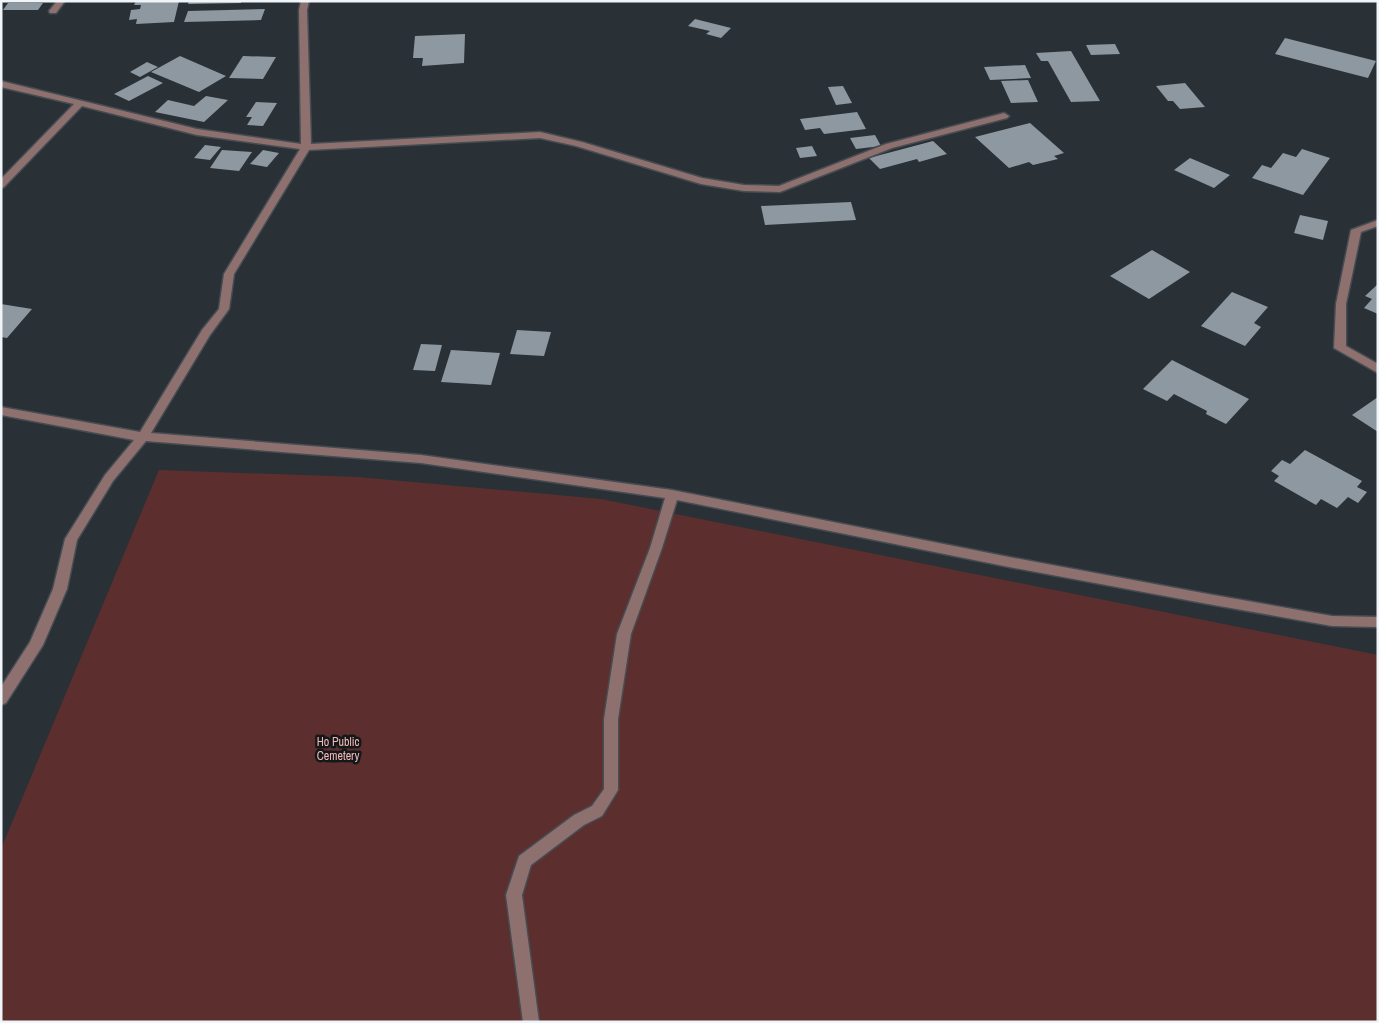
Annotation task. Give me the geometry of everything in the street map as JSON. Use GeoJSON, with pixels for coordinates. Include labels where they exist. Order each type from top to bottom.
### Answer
{"type":"FeatureCollection","features":[{"type":"Feature","properties":{"kind":"street"},"geometry":{"type":"LineString","coordinates":[[53,12],[61,1]]}},
{"type":"Feature","properties":{"kind":"street"},"geometry":{"type":"LineString","coordinates":[[1,699],[36,645],[60,589],[71,540],[109,478],[144,437],[206,333],[224,309],[229,274],[306,147],[303,10],[305,1]]}},
{"type":"Feature","properties":{"kind":"street"},"geometry":{"type":"LineString","coordinates":[[1,84],[197,132],[306,147],[540,135],[578,144],[701,181],[744,188],[780,189],[889,146],[1004,116]]}},
{"type":"Feature","properties":{"kind":"street"},"geometry":{"type":"LineString","coordinates":[[1,185],[80,103]]}},
{"type":"Feature","properties":{"kind":"street"},"geometry":{"type":"LineString","coordinates":[[1378,223],[1356,230],[1341,304],[1340,348],[1378,369]]}},
{"type":"Feature","properties":{"kind":"street"},"geometry":{"type":"LineString","coordinates":[[1,411],[144,437],[421,458],[672,495],[1009,562],[1208,599],[1332,621],[1378,622]]}},
{"type":"Feature","properties":{"kind":"street"},"geometry":{"type":"LineString","coordinates":[[531,1022],[514,895],[524,861],[579,820],[597,811],[610,790],[611,719],[624,634],[656,548],[672,495]]}},
{"type":"Feature","properties":{"kind":"green space","name":"Ho Public Cemetery"},"geometry":{"type":"Polygon","coordinates":[[[159,470],[357,477],[601,499],[1378,655],[1378,1022],[1,1022],[1,849],[159,470]]]}},
{"type":"Feature","properties":{"kind":"building"},"geometry":{"type":"Polygon","coordinates":[[[136,1],[179,1],[174,22],[136,24],[137,19],[129,20],[131,10],[140,9],[141,5],[134,5],[136,1]]]}},
{"type":"Feature","properties":{"kind":"building"},"geometry":{"type":"Polygon","coordinates":[[[189,1],[241,1],[241,3],[188,4],[189,1]]]}},
{"type":"Feature","properties":{"kind":"building"},"geometry":{"type":"Polygon","coordinates":[[[8,3],[43,3],[38,10],[3,10],[8,3]]]}},
{"type":"Feature","properties":{"kind":"building"},"geometry":{"type":"Polygon","coordinates":[[[265,9],[261,20],[184,22],[188,11],[265,9]]]}},
{"type":"Feature","properties":{"kind":"building"},"geometry":{"type":"Polygon","coordinates":[[[695,19],[731,28],[721,38],[706,34],[710,31],[688,26],[695,19]]]}},
{"type":"Feature","properties":{"kind":"building"},"geometry":{"type":"Polygon","coordinates":[[[465,34],[464,63],[422,66],[423,58],[413,58],[415,36],[465,34]]]}},
{"type":"Feature","properties":{"kind":"building"},"geometry":{"type":"Polygon","coordinates":[[[1285,38],[1376,61],[1368,78],[1275,54],[1285,38]]]}},
{"type":"Feature","properties":{"kind":"building"},"geometry":{"type":"Polygon","coordinates":[[[1115,44],[1120,54],[1091,55],[1086,45],[1115,44]]]}},
{"type":"Feature","properties":{"kind":"building"},"geometry":{"type":"Polygon","coordinates":[[[1071,51],[1100,101],[1071,102],[1048,61],[1041,61],[1036,53],[1071,51]]]}},
{"type":"Feature","properties":{"kind":"building"},"geometry":{"type":"Polygon","coordinates":[[[180,56],[226,76],[199,92],[151,72],[180,56]]]}},
{"type":"Feature","properties":{"kind":"building"},"geometry":{"type":"Polygon","coordinates":[[[243,56],[276,57],[263,79],[229,78],[243,56]]]}},
{"type":"Feature","properties":{"kind":"building"},"geometry":{"type":"Polygon","coordinates":[[[147,62],[158,67],[140,77],[130,72],[147,62]]]}},
{"type":"Feature","properties":{"kind":"building"},"geometry":{"type":"Polygon","coordinates":[[[1025,65],[1031,78],[990,80],[984,67],[1025,65]]]}},
{"type":"Feature","properties":{"kind":"building"},"geometry":{"type":"Polygon","coordinates":[[[148,76],[163,83],[129,101],[114,94],[148,76]]]}},
{"type":"Feature","properties":{"kind":"building"},"geometry":{"type":"Polygon","coordinates":[[[1028,80],[1038,102],[1011,103],[1001,81],[1028,80]]]}},
{"type":"Feature","properties":{"kind":"building"},"geometry":{"type":"Polygon","coordinates":[[[1185,83],[1205,107],[1180,109],[1173,101],[1168,101],[1156,86],[1185,83]]]}},
{"type":"Feature","properties":{"kind":"building"},"geometry":{"type":"Polygon","coordinates":[[[843,86],[852,103],[836,105],[828,87],[843,86]]]}},
{"type":"Feature","properties":{"kind":"building"},"geometry":{"type":"Polygon","coordinates":[[[206,96],[228,100],[204,122],[155,112],[168,100],[194,106],[206,96]]]}},
{"type":"Feature","properties":{"kind":"building"},"geometry":{"type":"Polygon","coordinates":[[[256,102],[277,103],[263,126],[247,125],[252,117],[246,117],[256,102]]]}},
{"type":"Feature","properties":{"kind":"building"},"geometry":{"type":"Polygon","coordinates":[[[857,112],[866,129],[824,134],[820,128],[805,130],[800,119],[857,112]]]}},
{"type":"Feature","properties":{"kind":"building"},"geometry":{"type":"Polygon","coordinates":[[[1030,123],[1064,153],[1054,156],[1058,159],[1033,165],[1029,162],[1009,168],[975,137],[1030,123]]]}},
{"type":"Feature","properties":{"kind":"building"},"geometry":{"type":"Polygon","coordinates":[[[875,135],[881,146],[856,149],[850,138],[875,135]]]}},
{"type":"Feature","properties":{"kind":"building"},"geometry":{"type":"Polygon","coordinates":[[[933,141],[947,154],[919,162],[917,159],[880,169],[869,158],[933,141]]]}},
{"type":"Feature","properties":{"kind":"building"},"geometry":{"type":"Polygon","coordinates":[[[205,145],[221,147],[210,160],[194,158],[205,145]]]}},
{"type":"Feature","properties":{"kind":"building"},"geometry":{"type":"Polygon","coordinates":[[[812,146],[817,156],[800,158],[796,148],[812,146]]]}},
{"type":"Feature","properties":{"kind":"building"},"geometry":{"type":"Polygon","coordinates":[[[1302,149],[1330,158],[1303,195],[1252,178],[1262,165],[1271,168],[1283,153],[1296,157],[1302,149]]]}},
{"type":"Feature","properties":{"kind":"building"},"geometry":{"type":"Polygon","coordinates":[[[222,150],[252,152],[239,171],[210,168],[222,150]]]}},
{"type":"Feature","properties":{"kind":"building"},"geometry":{"type":"Polygon","coordinates":[[[263,150],[279,153],[267,167],[250,164],[263,150]]]}},
{"type":"Feature","properties":{"kind":"building"},"geometry":{"type":"Polygon","coordinates":[[[1190,158],[1230,175],[1214,188],[1174,170],[1190,158]]]}},
{"type":"Feature","properties":{"kind":"building"},"geometry":{"type":"Polygon","coordinates":[[[851,202],[856,220],[765,225],[761,206],[851,202]]]}},
{"type":"Feature","properties":{"kind":"building"},"geometry":{"type":"Polygon","coordinates":[[[1300,215],[1328,221],[1323,240],[1294,233],[1300,215]]]}},
{"type":"Feature","properties":{"kind":"building"},"geometry":{"type":"Polygon","coordinates":[[[1152,250],[1190,272],[1149,299],[1110,276],[1152,250]]]}},
{"type":"Feature","properties":{"kind":"building"},"geometry":{"type":"Polygon","coordinates":[[[1378,284],[1378,314],[1364,308],[1372,299],[1365,296],[1378,284]]]}},
{"type":"Feature","properties":{"kind":"building"},"geometry":{"type":"Polygon","coordinates":[[[1232,292],[1268,307],[1254,323],[1261,327],[1245,346],[1201,326],[1232,292]]]}},
{"type":"Feature","properties":{"kind":"building"},"geometry":{"type":"Polygon","coordinates":[[[1,304],[32,309],[7,338],[1,337],[1,304]]]}},
{"type":"Feature","properties":{"kind":"building"},"geometry":{"type":"Polygon","coordinates":[[[517,330],[551,332],[544,356],[510,354],[517,330]]]}},
{"type":"Feature","properties":{"kind":"building"},"geometry":{"type":"Polygon","coordinates":[[[421,344],[442,345],[435,371],[413,370],[421,344]]]}},
{"type":"Feature","properties":{"kind":"building"},"geometry":{"type":"Polygon","coordinates":[[[451,350],[500,353],[491,385],[441,382],[451,350]]]}},
{"type":"Feature","properties":{"kind":"building"},"geometry":{"type":"Polygon","coordinates":[[[1172,360],[1249,399],[1226,424],[1206,414],[1207,411],[1174,394],[1167,401],[1143,389],[1172,360]]]}},
{"type":"Feature","properties":{"kind":"building"},"geometry":{"type":"Polygon","coordinates":[[[1378,397],[1378,432],[1352,415],[1378,397]]]}},
{"type":"Feature","properties":{"kind":"building"},"geometry":{"type":"Polygon","coordinates":[[[1305,450],[1362,481],[1357,487],[1367,492],[1358,503],[1348,497],[1337,508],[1321,499],[1316,505],[1274,481],[1279,476],[1271,471],[1282,460],[1290,464],[1305,450]]]}}]}
